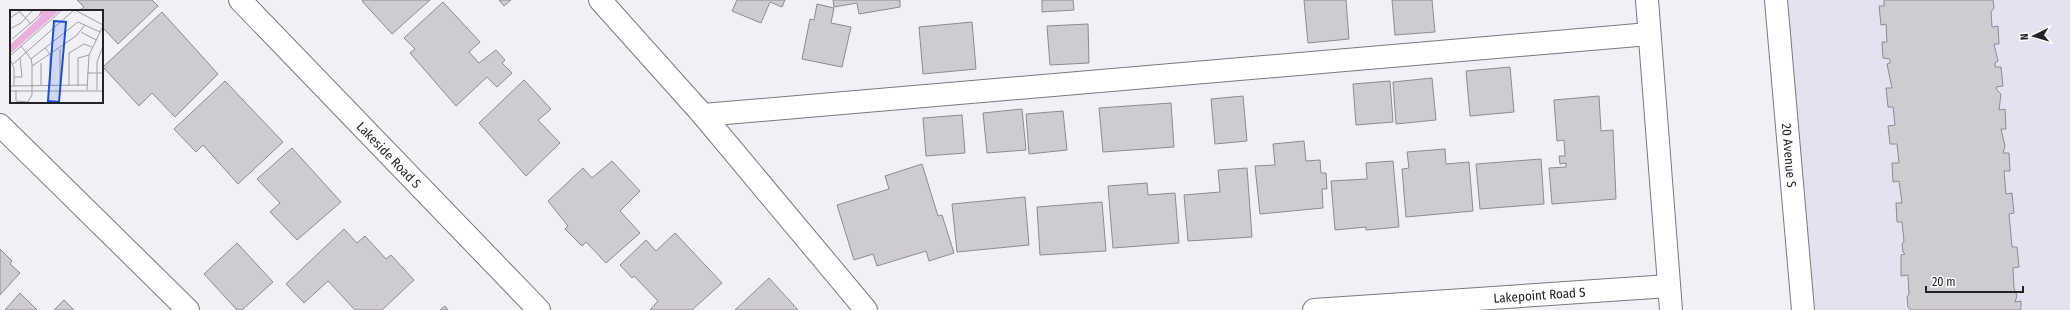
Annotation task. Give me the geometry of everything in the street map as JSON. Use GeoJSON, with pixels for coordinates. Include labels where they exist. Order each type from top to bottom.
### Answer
{"type":"FeatureCollection","features":[{"type":"Feature","properties":{"kind":"street","name":"Lakeside Road S"},"geometry":{"type":"LineString","coordinates":[[240,0],[538,310]]}},
{"type":"Feature","properties":{"kind":"street"},"geometry":{"type":"LineString","coordinates":[[600,0],[702,115],[866,310]]}},
{"type":"Feature","properties":{"kind":"street"},"geometry":{"type":"LineString","coordinates":[[1647,0],[1672,310]]}},
{"type":"Feature","properties":{"kind":"street","name":"20 Avenue S"},"geometry":{"type":"LineString","coordinates":[[1776,0],[1803,310]]}},
{"type":"Feature","properties":{"kind":"street"},"geometry":{"type":"LineString","coordinates":[[702,115],[1649,34]]}},
{"type":"Feature","properties":{"kind":"street"},"geometry":{"type":"LineString","coordinates":[[0,125],[188,310]]}},
{"type":"Feature","properties":{"kind":"street","name":"Lakepoint Road S"},"geometry":{"type":"LineString","coordinates":[[1314,310],[1669,286]]}},
{"type":"Feature","properties":{"kind":"shaded area"},"geometry":{"type":"Polygon","coordinates":[[[1776,0],[2070,0],[2070,310],[1803,310],[1776,0]]]}},
{"type":"Feature","properties":{"kind":"building"},"geometry":{"type":"Polygon","coordinates":[[[77,0],[152,0],[158,6],[118,44],[103,28],[103,10],[80,10],[84,7],[77,0]]]}},
{"type":"Feature","properties":{"kind":"building"},"geometry":{"type":"Polygon","coordinates":[[[430,0],[392,34],[362,1],[430,0]]]}},
{"type":"Feature","properties":{"kind":"building"},"geometry":{"type":"Polygon","coordinates":[[[499,0],[511,0],[504,6],[499,0]]]}},
{"type":"Feature","properties":{"kind":"building"},"geometry":{"type":"Polygon","coordinates":[[[737,0],[785,0],[782,7],[770,2],[761,23],[732,11],[737,0]]]}},
{"type":"Feature","properties":{"kind":"building"},"geometry":{"type":"Polygon","coordinates":[[[833,0],[900,0],[900,7],[859,14],[857,3],[834,7],[833,0]]]}},
{"type":"Feature","properties":{"kind":"building"},"geometry":{"type":"Polygon","coordinates":[[[1042,0],[1073,0],[1074,10],[1042,12],[1042,0]]]}},
{"type":"Feature","properties":{"kind":"building"},"geometry":{"type":"Polygon","coordinates":[[[1304,0],[1346,0],[1349,39],[1308,43],[1304,0]]]}},
{"type":"Feature","properties":{"kind":"building"},"geometry":{"type":"Polygon","coordinates":[[[1392,0],[1432,0],[1435,32],[1395,35],[1392,0]]]}},
{"type":"Feature","properties":{"kind":"building"},"geometry":{"type":"Polygon","coordinates":[[[1884,0],[1993,0],[1994,8],[1991,12],[1992,27],[1998,26],[1999,44],[1994,44],[1998,61],[1995,63],[1995,67],[2001,67],[2003,86],[1996,87],[2001,94],[1999,110],[2005,109],[2006,129],[2001,129],[2005,146],[2003,153],[2009,153],[2010,171],[2004,171],[2006,194],[2012,193],[2014,213],[2009,214],[2012,247],[2017,247],[2019,267],[2013,268],[2014,288],[2017,296],[2015,302],[2021,301],[2021,310],[1911,310],[1908,307],[1908,275],[1901,276],[1901,255],[1905,254],[1903,252],[1902,244],[1904,241],[1902,222],[1897,222],[1896,203],[1902,203],[1899,181],[1893,182],[1892,163],[1899,163],[1897,144],[1890,144],[1888,126],[1895,125],[1893,107],[1888,107],[1886,88],[1892,88],[1887,64],[1890,63],[1890,59],[1883,58],[1882,42],[1887,42],[1886,24],[1881,25],[1879,6],[1884,6],[1884,0]]]}},
{"type":"Feature","properties":{"kind":"building"},"geometry":{"type":"Polygon","coordinates":[[[443,2],[480,42],[469,52],[479,63],[496,50],[505,60],[502,63],[512,73],[497,87],[487,77],[456,106],[410,53],[415,49],[404,38],[443,2]]]}},
{"type":"Feature","properties":{"kind":"building"},"geometry":{"type":"Polygon","coordinates":[[[817,4],[834,8],[831,23],[851,27],[842,67],[802,59],[810,19],[814,20],[817,4]]]}},
{"type":"Feature","properties":{"kind":"building"},"geometry":{"type":"Polygon","coordinates":[[[162,12],[218,74],[175,117],[152,93],[139,106],[103,67],[162,12]]]}},
{"type":"Feature","properties":{"kind":"building"},"geometry":{"type":"Polygon","coordinates":[[[972,22],[976,69],[923,74],[919,27],[972,22]]]}},
{"type":"Feature","properties":{"kind":"building"},"geometry":{"type":"Polygon","coordinates":[[[1088,24],[1089,63],[1050,65],[1047,26],[1088,24]]]}},
{"type":"Feature","properties":{"kind":"building"},"geometry":{"type":"Polygon","coordinates":[[[1510,67],[1514,112],[1470,116],[1466,71],[1510,67]]]}},
{"type":"Feature","properties":{"kind":"building"},"geometry":{"type":"Polygon","coordinates":[[[1432,78],[1436,120],[1396,124],[1393,82],[1432,78]]]}},
{"type":"Feature","properties":{"kind":"building"},"geometry":{"type":"Polygon","coordinates":[[[524,80],[551,109],[538,120],[560,143],[526,176],[479,123],[524,80]]]}},
{"type":"Feature","properties":{"kind":"building"},"geometry":{"type":"Polygon","coordinates":[[[225,81],[283,142],[238,184],[203,145],[196,152],[174,129],[225,81]]]}},
{"type":"Feature","properties":{"kind":"building"},"geometry":{"type":"Polygon","coordinates":[[[1390,81],[1393,122],[1356,125],[1353,84],[1390,81]]]}},
{"type":"Feature","properties":{"kind":"building"},"geometry":{"type":"Polygon","coordinates":[[[1243,96],[1247,141],[1215,144],[1211,99],[1243,96]]]}},
{"type":"Feature","properties":{"kind":"building"},"geometry":{"type":"Polygon","coordinates":[[[1599,96],[1601,131],[1613,130],[1616,199],[1552,204],[1549,168],[1566,167],[1566,163],[1560,164],[1559,156],[1565,156],[1564,140],[1557,141],[1554,100],[1599,96]]]}},
{"type":"Feature","properties":{"kind":"building"},"geometry":{"type":"Polygon","coordinates":[[[1171,103],[1174,147],[1103,152],[1099,108],[1171,103]]]}},
{"type":"Feature","properties":{"kind":"building"},"geometry":{"type":"Polygon","coordinates":[[[1022,109],[1026,150],[987,153],[983,113],[1022,109]]]}},
{"type":"Feature","properties":{"kind":"building"},"geometry":{"type":"Polygon","coordinates":[[[1063,111],[1067,150],[1029,154],[1026,114],[1063,111]]]}},
{"type":"Feature","properties":{"kind":"building"},"geometry":{"type":"Polygon","coordinates":[[[962,115],[965,153],[926,156],[923,118],[962,115]]]}},
{"type":"Feature","properties":{"kind":"building"},"geometry":{"type":"Polygon","coordinates":[[[1304,141],[1306,161],[1320,160],[1321,173],[1326,173],[1327,189],[1322,189],[1323,208],[1260,214],[1255,166],[1275,165],[1273,144],[1304,141]]]}},
{"type":"Feature","properties":{"kind":"building"},"geometry":{"type":"Polygon","coordinates":[[[292,148],[341,202],[297,240],[270,212],[280,203],[257,179],[292,148]]]}},
{"type":"Feature","properties":{"kind":"building"},"geometry":{"type":"Polygon","coordinates":[[[1445,149],[1446,164],[1469,162],[1473,211],[1406,217],[1402,169],[1409,168],[1407,152],[1445,149]]]}},
{"type":"Feature","properties":{"kind":"building"},"geometry":{"type":"Polygon","coordinates":[[[1541,159],[1544,204],[1480,209],[1476,164],[1541,159]]]}},
{"type":"Feature","properties":{"kind":"building"},"geometry":{"type":"Polygon","coordinates":[[[612,161],[640,191],[620,211],[640,233],[606,263],[586,242],[582,246],[565,229],[568,226],[548,201],[583,168],[592,178],[612,161]]]}},
{"type":"Feature","properties":{"kind":"building"},"geometry":{"type":"Polygon","coordinates":[[[1393,161],[1399,227],[1366,230],[1366,227],[1335,230],[1331,181],[1367,179],[1366,163],[1393,161]]]}},
{"type":"Feature","properties":{"kind":"building"},"geometry":{"type":"Polygon","coordinates":[[[922,164],[938,216],[942,215],[954,253],[929,261],[926,251],[877,266],[873,254],[854,260],[837,205],[889,189],[885,176],[922,164]]]}},
{"type":"Feature","properties":{"kind":"building"},"geometry":{"type":"Polygon","coordinates":[[[1247,168],[1252,237],[1188,241],[1184,195],[1220,192],[1218,170],[1247,168]]]}},
{"type":"Feature","properties":{"kind":"building"},"geometry":{"type":"Polygon","coordinates":[[[1147,183],[1148,195],[1175,193],[1179,243],[1113,248],[1108,186],[1147,183]]]}},
{"type":"Feature","properties":{"kind":"building"},"geometry":{"type":"Polygon","coordinates":[[[1025,197],[1029,245],[957,252],[952,204],[1025,197]]]}},
{"type":"Feature","properties":{"kind":"building"},"geometry":{"type":"Polygon","coordinates":[[[1102,202],[1106,251],[1040,255],[1037,207],[1102,202]]]}},
{"type":"Feature","properties":{"kind":"building"},"geometry":{"type":"Polygon","coordinates":[[[344,229],[357,243],[365,236],[386,259],[391,255],[414,280],[382,310],[355,310],[328,281],[304,303],[286,284],[344,229]]]}},
{"type":"Feature","properties":{"kind":"building"},"geometry":{"type":"Polygon","coordinates":[[[675,233],[722,283],[692,310],[650,310],[658,301],[634,276],[632,278],[620,265],[646,240],[656,251],[675,233]]]}},
{"type":"Feature","properties":{"kind":"building"},"geometry":{"type":"Polygon","coordinates":[[[237,243],[273,282],[242,310],[237,310],[204,274],[237,243]]]}},
{"type":"Feature","properties":{"kind":"building"},"geometry":{"type":"Polygon","coordinates":[[[0,249],[12,261],[10,264],[20,273],[0,295],[0,249]]]}},
{"type":"Feature","properties":{"kind":"building"},"geometry":{"type":"Polygon","coordinates":[[[769,278],[798,310],[735,310],[769,278]]]}},
{"type":"Feature","properties":{"kind":"building"},"geometry":{"type":"Polygon","coordinates":[[[20,293],[37,310],[5,310],[20,293]]]}},
{"type":"Feature","properties":{"kind":"building"},"geometry":{"type":"Polygon","coordinates":[[[64,300],[74,310],[54,310],[64,300]]]}},
{"type":"Feature","properties":{"kind":"building"},"geometry":{"type":"Polygon","coordinates":[[[445,306],[448,310],[440,310],[445,306]]]}}]}
